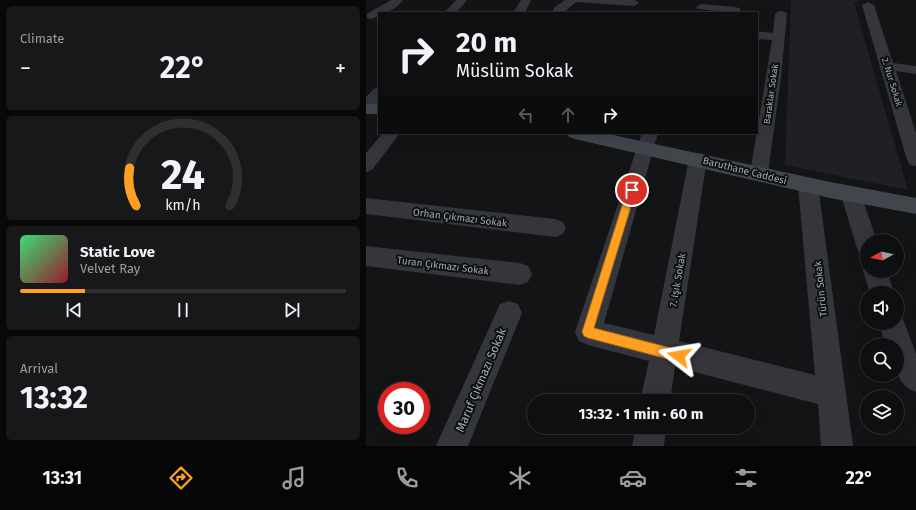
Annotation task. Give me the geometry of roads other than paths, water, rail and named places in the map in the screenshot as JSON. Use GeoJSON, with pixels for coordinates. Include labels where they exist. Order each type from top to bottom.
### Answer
{"type":"FeatureCollection","features":[{"type":"Feature","properties":{"kind":"street"},"geometry":{"type":"LineString","coordinates":[[381,12],[398,0]]}},
{"type":"Feature","properties":{"kind":"street"},"geometry":{"type":"LineString","coordinates":[[451,12],[462,0]]}},
{"type":"Feature","properties":{"kind":"street"},"geometry":{"type":"LineString","coordinates":[[520,12],[526,0]]}},
{"type":"Feature","properties":{"kind":"street"},"geometry":{"type":"LineString","coordinates":[[558,12],[559,9],[572,0]]}},
{"type":"Feature","properties":{"kind":"street"},"geometry":{"type":"LineString","coordinates":[[580,0],[632,5]]}},
{"type":"Feature","properties":{"kind":"street","name":"2. Nur Sokak"},"geometry":{"type":"LineString","coordinates":[[868,5],[912,137],[916,160]]}},
{"type":"Feature","properties":{"kind":"street"},"geometry":{"type":"LineString","coordinates":[[702,7],[736,8]]}},
{"type":"Feature","properties":{"kind":"street","name":"Baraklar Sokak"},"geometry":{"type":"LineString","coordinates":[[759,173],[769,76],[779,37],[781,14]]}},
{"type":"Feature","properties":{"kind":"street"},"geometry":{"type":"LineString","coordinates":[[758,35],[779,37]]}},
{"type":"Feature","properties":{"kind":"street"},"geometry":{"type":"LineString","coordinates":[[888,66],[916,70]]}},
{"type":"Feature","properties":{"kind":"street"},"geometry":{"type":"LineString","coordinates":[[366,108],[378,93]]}},
{"type":"Feature","properties":{"kind":"street"},"geometry":{"type":"LineString","coordinates":[[366,108],[378,109]]}},
{"type":"Feature","properties":{"kind":"street"},"geometry":{"type":"LineString","coordinates":[[366,165],[391,134]]}},
{"type":"Feature","properties":{"kind":"street","name":"Baruthane Caddesi"},"geometry":{"type":"LineString","coordinates":[[585,134],[647,140],[698,159],[851,195],[916,206]]}},
{"type":"Feature","properties":{"kind":"street"},"geometry":{"type":"LineString","coordinates":[[647,140],[588,332],[831,392]]}},
{"type":"Feature","properties":{"kind":"street","name":"7. Işık Sokak"},"geometry":{"type":"LineString","coordinates":[[656,394],[698,159]]}},
{"type":"Feature","properties":{"kind":"street","name":"Türün Sokak"},"geometry":{"type":"LineString","coordinates":[[808,185],[837,446]]}},
{"type":"Feature","properties":{"kind":"street"},"geometry":{"type":"LineString","coordinates":[[851,195],[863,234]]}},
{"type":"Feature","properties":{"kind":"street","name":"Orhan Çıkmazı Sokak"},"geometry":{"type":"LineString","coordinates":[[366,206],[555,228]]}},
{"type":"Feature","properties":{"kind":"street","name":"Turan Çıkmazı Sokak"},"geometry":{"type":"LineString","coordinates":[[366,256],[520,274]]}},
{"type":"Feature","properties":{"kind":"street","name":"Maruf Çıkmazı Sokak"},"geometry":{"type":"LineString","coordinates":[[452,446],[509,313]]}},
{"type":"Feature","properties":{"kind":"street"},"geometry":{"type":"LineString","coordinates":[[894,330],[902,357],[916,378]]}},
{"type":"Feature","properties":{"kind":"street"},"geometry":{"type":"LineString","coordinates":[[648,446],[650,434]]}}]}
